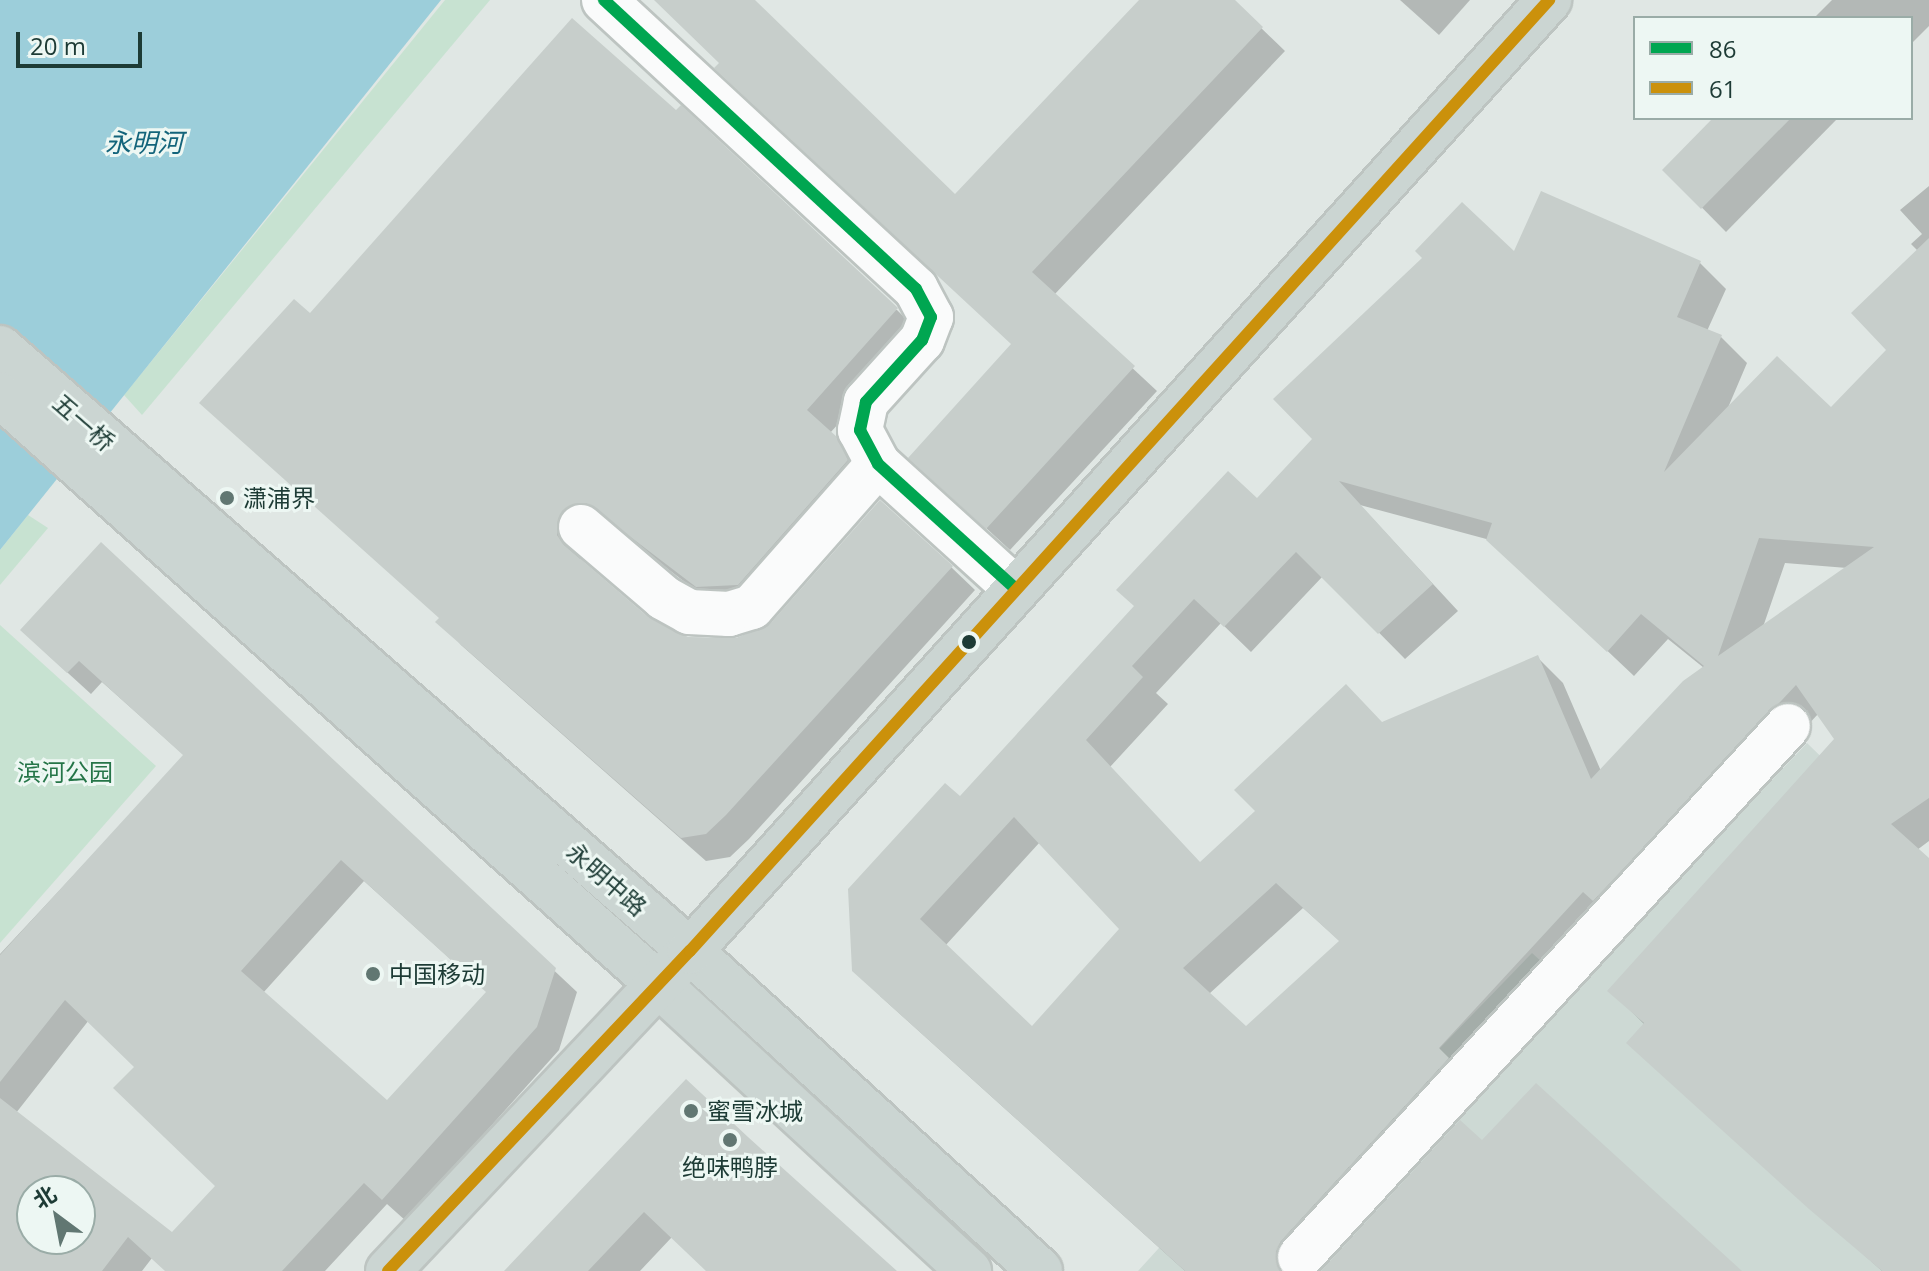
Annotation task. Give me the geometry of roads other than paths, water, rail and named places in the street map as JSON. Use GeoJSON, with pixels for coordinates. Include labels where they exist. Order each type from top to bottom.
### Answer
{"type":"FeatureCollection","features":[{"type":"Feature","properties":{"kind":"main road"},"geometry":{"type":"LineString","coordinates":[[388,1271],[659,985],[1549,0]]}},
{"type":"Feature","properties":{"kind":"main road","name":"五一桥"},"geometry":{"type":"LineString","coordinates":[[0,348],[156,509]]}},
{"type":"Feature","properties":{"kind":"main road","name":"五一桥"},"geometry":{"type":"LineString","coordinates":[[0,395],[156,509]]}},
{"type":"Feature","properties":{"kind":"main road","name":"永明中路"},"geometry":{"type":"LineString","coordinates":[[156,509],[690,951],[1040,1271]]}},
{"type":"Feature","properties":{"kind":"main road","name":"永明中路"},"geometry":{"type":"LineString","coordinates":[[156,509],[659,985],[969,1271]]}},
{"type":"Feature","properties":{"kind":"street"},"geometry":{"type":"LineString","coordinates":[[604,0],[916,289],[931,317],[922,340],[866,402],[860,430],[878,464],[1016,589]]}},
{"type":"Feature","properties":{"kind":"street"},"geometry":{"type":"LineString","coordinates":[[581,527],[664,598],[689,612],[729,614],[752,607],[878,464]]}},
{"type":"Feature","properties":{"kind":"street"},"geometry":{"type":"LineString","coordinates":[[1300,1257],[1788,726]]}},
{"type":"Feature","properties":{"kind":"water","name":"永明河"},"geometry":{"type":"Polygon","coordinates":[[[0,0],[441,0],[0,550],[0,0]]]}},
{"type":"Feature","properties":{"kind":"place","name":"潇浦界"},"geometry":{"type":"Point","coordinates":[227,498]}},
{"type":"Feature","properties":{"kind":"place","name":"中国移动"},"geometry":{"type":"Point","coordinates":[373,974]}},
{"type":"Feature","properties":{"kind":"place","name":"蜜雪冰城"},"geometry":{"type":"Point","coordinates":[691,1111]}},
{"type":"Feature","properties":{"kind":"place","name":"绝味鸭脖"},"geometry":{"type":"Point","coordinates":[730,1140]}},
{"type":"Feature","properties":{"kind":"park label","name":"滨河公园"},"geometry":{"type":"Point","coordinates":[65,772]}}]}
